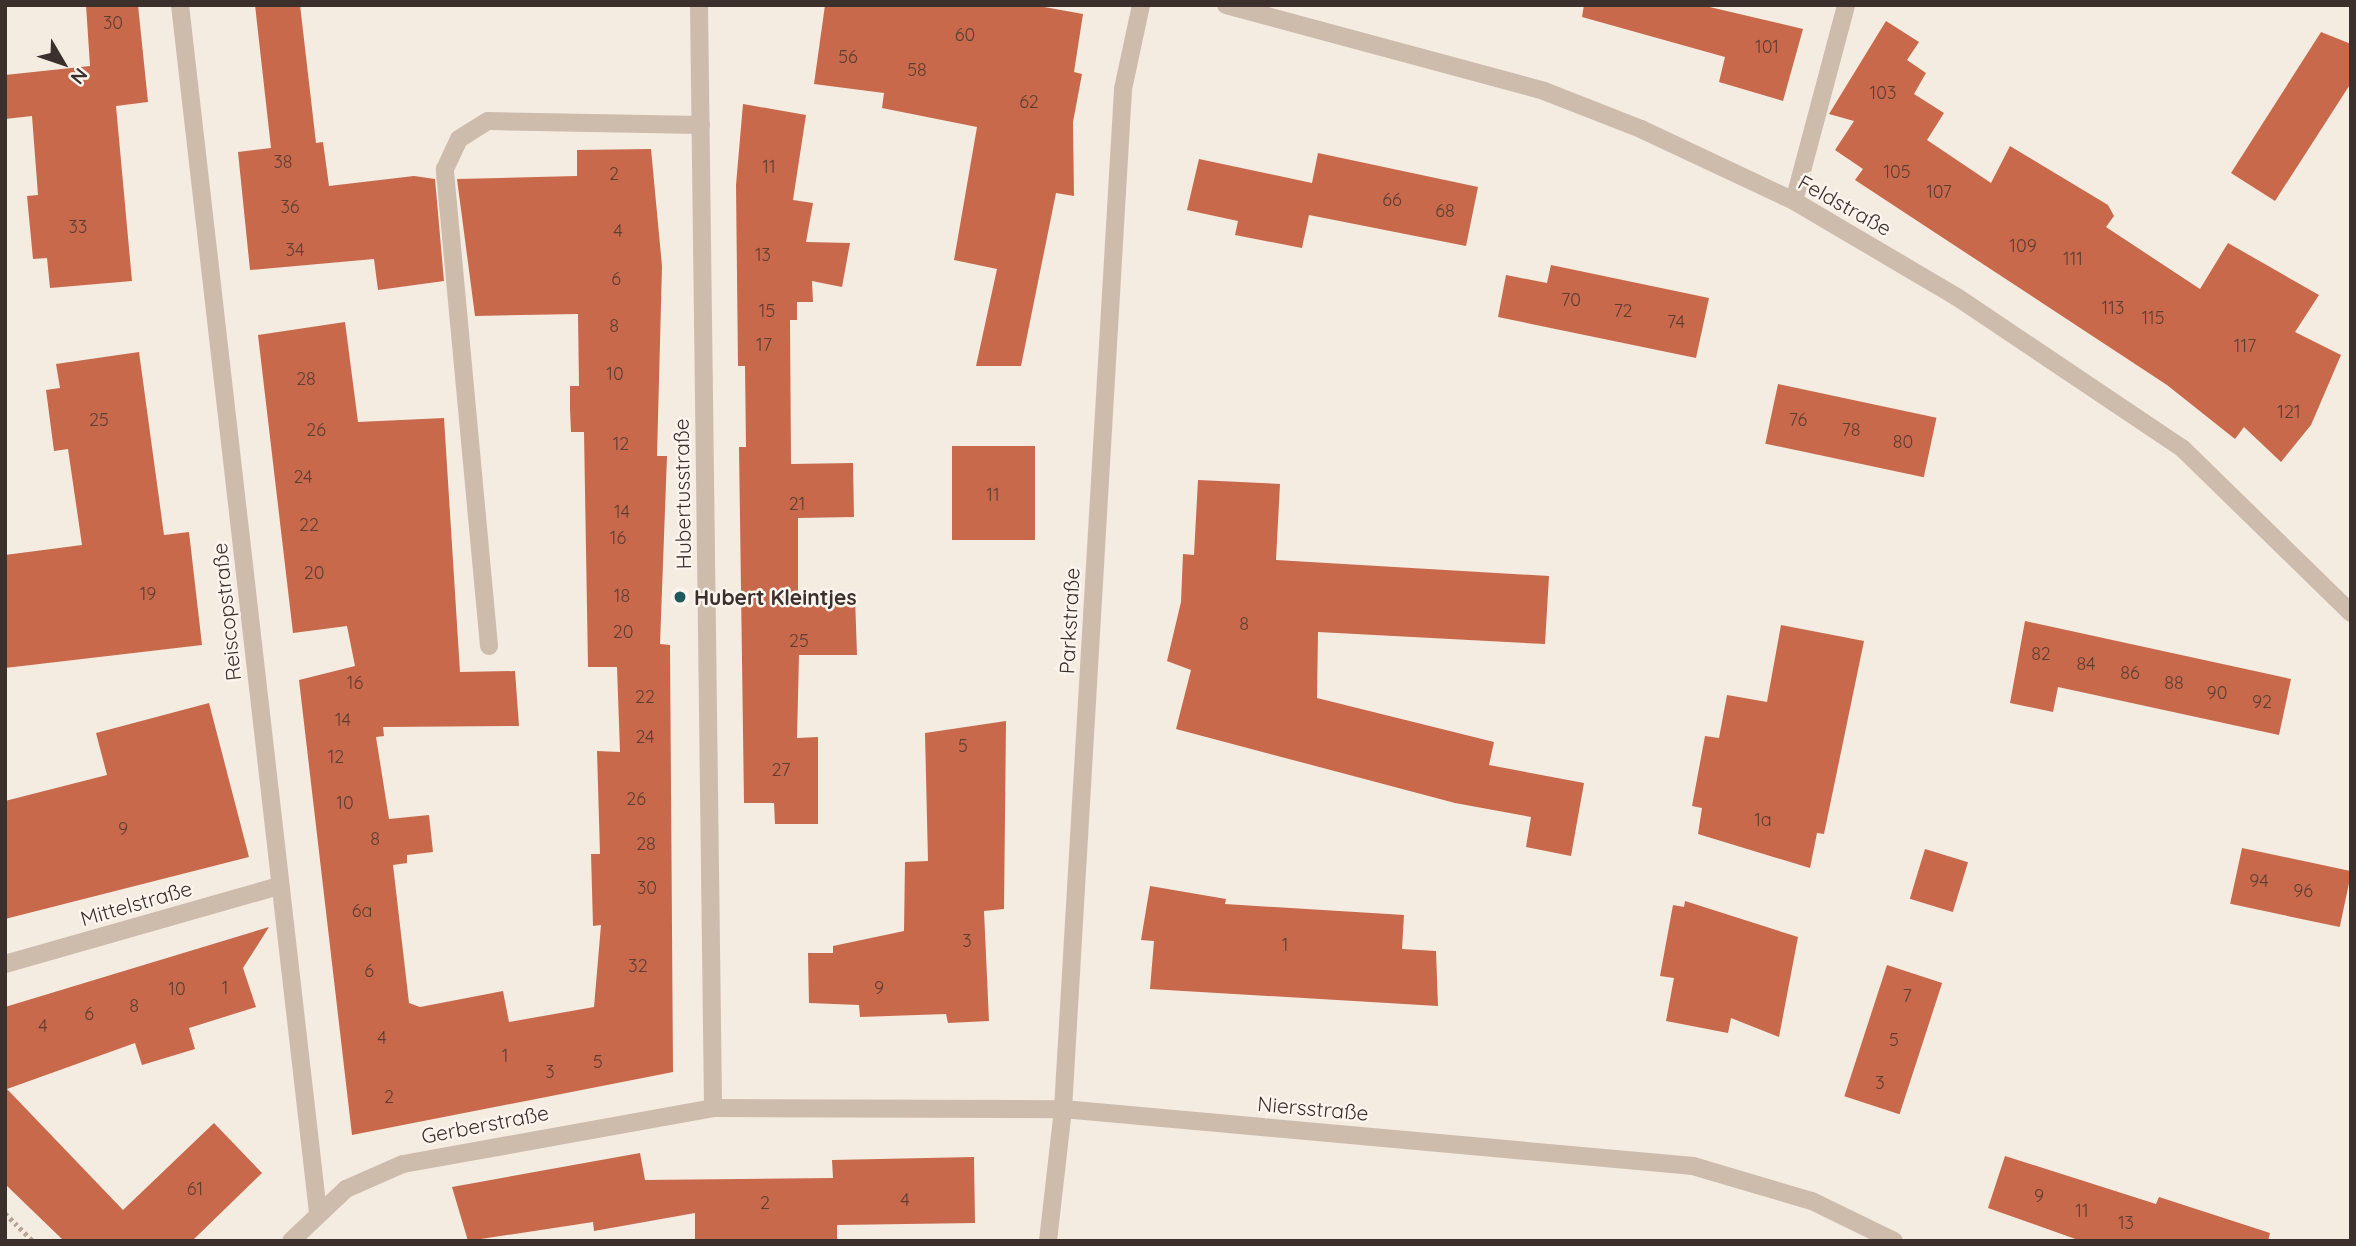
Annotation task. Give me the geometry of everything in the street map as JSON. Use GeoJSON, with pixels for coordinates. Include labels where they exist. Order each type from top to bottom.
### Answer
{"type":"FeatureCollection","features":[{"type":"Feature","properties":{"kind":"street","name":"Reiscopstraße"},"geometry":{"type":"LineString","coordinates":[[180,5],[318,1213]]}},
{"type":"Feature","properties":{"kind":"street","name":"Hubertusstraße"},"geometry":{"type":"LineString","coordinates":[[699,5],[713,1108]]}},
{"type":"Feature","properties":{"kind":"street","name":"Parkstraße"},"geometry":{"type":"LineString","coordinates":[[1048,1241],[1063,1109],[1123,89],[1141,5]]}},
{"type":"Feature","properties":{"kind":"street","name":"Feldstraße"},"geometry":{"type":"LineString","coordinates":[[1226,5],[1544,92],[1641,129],[1794,201],[1967,304],[2182,448],[2351,613]]}},
{"type":"Feature","properties":{"kind":"street"},"geometry":{"type":"LineString","coordinates":[[1794,201],[1846,5]]}},
{"type":"Feature","properties":{"kind":"street"},"geometry":{"type":"LineString","coordinates":[[489,646],[445,169],[459,139],[488,121],[701,125]]}},
{"type":"Feature","properties":{"kind":"street","name":"Mittelstraße"},"geometry":{"type":"LineString","coordinates":[[5,964],[279,886]]}},
{"type":"Feature","properties":{"kind":"street","name":"Niersstraße"},"geometry":{"type":"LineString","coordinates":[[713,1108],[1063,1109],[1693,1166],[1812,1201],[1894,1241]]}},
{"type":"Feature","properties":{"kind":"street","name":"Gerberstraße"},"geometry":{"type":"LineString","coordinates":[[291,1241],[346,1189],[403,1164],[713,1108]]}},
{"type":"Feature","properties":{"kind":"path"},"geometry":{"type":"LineString","coordinates":[[5,1213],[33,1241]]}},
{"type":"Feature","properties":{"kind":"building"},"geometry":{"type":"Polygon","coordinates":[[[86,5],[138,5],[148,102],[116,106],[132,281],[50,288],[47,258],[33,259],[27,196],[38,195],[32,116],[5,119],[5,75],[90,66],[86,5]]]}},
{"type":"Feature","properties":{"kind":"building"},"geometry":{"type":"Polygon","coordinates":[[[255,5],[300,5],[316,143],[323,142],[329,186],[414,176],[435,179],[444,281],[378,290],[374,259],[250,270],[238,152],[271,148],[255,5]]]}},
{"type":"Feature","properties":{"kind":"building"},"geometry":{"type":"Polygon","coordinates":[[[825,5],[1033,5],[1083,14],[1074,72],[1082,74],[1073,122],[1074,196],[1056,193],[1021,366],[976,366],[997,269],[954,260],[977,127],[882,108],[884,93],[814,84],[825,5]]]}},
{"type":"Feature","properties":{"kind":"building"},"geometry":{"type":"Polygon","coordinates":[[[1584,5],[1701,5],[1803,29],[1783,101],[1719,82],[1725,57],[1582,17],[1584,5]]]}},
{"type":"Feature","properties":{"kind":"building"},"geometry":{"type":"Polygon","coordinates":[[[1886,21],[1919,42],[1907,60],[1926,73],[1914,94],[1944,113],[1927,140],[1991,183],[2010,146],[2108,205],[2114,216],[2106,227],[2200,289],[2228,243],[2319,295],[2295,332],[2341,355],[2311,425],[2281,462],[2244,427],[2235,439],[2167,385],[1855,180],[1863,169],[1835,150],[1854,121],[1829,114],[1886,21]]]}},
{"type":"Feature","properties":{"kind":"building"},"geometry":{"type":"Polygon","coordinates":[[[2321,32],[2351,44],[2351,83],[2275,201],[2231,173],[2321,32]]]}},
{"type":"Feature","properties":{"kind":"building"},"geometry":{"type":"Polygon","coordinates":[[[743,104],[806,115],[793,200],[813,203],[806,242],[850,243],[842,287],[812,281],[813,302],[797,302],[797,320],[790,320],[791,464],[853,463],[854,517],[798,518],[798,598],[855,597],[857,655],[799,655],[797,738],[818,737],[818,824],[775,824],[774,803],[744,803],[739,447],[746,447],[745,366],[738,366],[736,185],[743,104]]]}},
{"type":"Feature","properties":{"kind":"building"},"geometry":{"type":"Polygon","coordinates":[[[651,149],[662,266],[657,456],[667,456],[660,644],[670,645],[673,1072],[352,1135],[299,680],[355,666],[347,626],[293,633],[258,335],[345,322],[358,422],[444,418],[460,672],[515,671],[519,726],[383,727],[384,736],[376,737],[389,819],[429,815],[433,852],[407,855],[407,863],[393,865],[409,1003],[420,1007],[503,991],[509,1022],[594,1007],[601,925],[593,926],[591,854],[600,854],[597,751],[620,752],[617,667],[588,667],[584,432],[571,432],[570,409],[570,386],[579,386],[578,314],[475,316],[457,179],[577,176],[577,150],[651,149]]]}},
{"type":"Feature","properties":{"kind":"building"},"geometry":{"type":"Polygon","coordinates":[[[1318,153],[1478,187],[1466,246],[1309,215],[1302,248],[1235,235],[1238,221],[1187,210],[1199,159],[1312,183],[1318,153]]]}},
{"type":"Feature","properties":{"kind":"building"},"geometry":{"type":"Polygon","coordinates":[[[1551,265],[1709,298],[1696,358],[1498,317],[1506,275],[1547,283],[1551,265]]]}},
{"type":"Feature","properties":{"kind":"building"},"geometry":{"type":"Polygon","coordinates":[[[139,352],[164,535],[189,532],[202,645],[5,668],[5,555],[82,545],[68,449],[54,451],[46,390],[60,388],[56,364],[139,352]]]}},
{"type":"Feature","properties":{"kind":"building"},"geometry":{"type":"Polygon","coordinates":[[[1778,384],[1936,418],[1924,477],[1765,444],[1778,384]]]}},
{"type":"Feature","properties":{"kind":"building"},"geometry":{"type":"Polygon","coordinates":[[[952,446],[1035,446],[1035,540],[952,540],[952,446]]]}},
{"type":"Feature","properties":{"kind":"building"},"geometry":{"type":"Polygon","coordinates":[[[1198,480],[1280,484],[1276,560],[1549,576],[1545,644],[1318,632],[1317,698],[1494,742],[1489,765],[1584,783],[1571,856],[1526,847],[1531,817],[1455,803],[1176,729],[1191,670],[1167,661],[1181,602],[1183,554],[1194,555],[1198,480]]]}},
{"type":"Feature","properties":{"kind":"building"},"geometry":{"type":"Polygon","coordinates":[[[2025,621],[2291,679],[2279,735],[2058,687],[2053,712],[2010,703],[2025,621]]]}},
{"type":"Feature","properties":{"kind":"building"},"geometry":{"type":"Polygon","coordinates":[[[1781,625],[1864,641],[1824,834],[1817,833],[1810,868],[1698,834],[1702,808],[1692,806],[1705,736],[1719,738],[1727,695],[1767,702],[1781,625]]]}},
{"type":"Feature","properties":{"kind":"building"},"geometry":{"type":"Polygon","coordinates":[[[209,703],[249,857],[5,919],[5,801],[107,775],[96,733],[209,703]]]}},
{"type":"Feature","properties":{"kind":"building"},"geometry":{"type":"Polygon","coordinates":[[[1006,721],[1004,909],[984,911],[989,1021],[948,1023],[946,1014],[860,1017],[859,1005],[809,1003],[808,953],[833,953],[833,946],[904,931],[905,862],[928,861],[925,733],[1006,721]]]}},
{"type":"Feature","properties":{"kind":"building"},"geometry":{"type":"Polygon","coordinates":[[[2242,848],[2351,871],[2340,927],[2230,904],[2242,848]]]}},
{"type":"Feature","properties":{"kind":"building"},"geometry":{"type":"Polygon","coordinates":[[[1925,849],[1968,862],[1953,912],[1910,899],[1925,849]]]}},
{"type":"Feature","properties":{"kind":"building"},"geometry":{"type":"Polygon","coordinates":[[[1150,886],[1226,899],[1225,904],[1404,915],[1402,949],[1436,951],[1438,1006],[1150,989],[1154,941],[1141,940],[1150,886]]]}},
{"type":"Feature","properties":{"kind":"building"},"geometry":{"type":"Polygon","coordinates":[[[1685,901],[1798,937],[1779,1037],[1731,1018],[1728,1033],[1666,1021],[1674,978],[1660,976],[1673,905],[1684,907],[1685,901]]]}},
{"type":"Feature","properties":{"kind":"building"},"geometry":{"type":"Polygon","coordinates":[[[269,927],[243,968],[256,1007],[189,1028],[195,1049],[142,1065],[135,1043],[7,1089],[123,1210],[214,1123],[262,1173],[192,1241],[64,1241],[5,1184],[5,1007],[269,927]]]}},
{"type":"Feature","properties":{"kind":"building"},"geometry":{"type":"Polygon","coordinates":[[[1887,965],[1942,983],[1900,1114],[1844,1096],[1887,965]]]}},
{"type":"Feature","properties":{"kind":"building"},"geometry":{"type":"Polygon","coordinates":[[[640,1153],[645,1180],[833,1178],[832,1160],[974,1157],[975,1223],[837,1225],[837,1241],[695,1241],[695,1213],[594,1231],[593,1222],[468,1241],[452,1187],[640,1153]]]}},
{"type":"Feature","properties":{"kind":"building"},"geometry":{"type":"Polygon","coordinates":[[[2005,1156],[2156,1204],[2159,1197],[2270,1233],[2268,1241],[2081,1241],[1988,1208],[2005,1156]]]}},
{"type":"Feature","properties":{"kind":"place","name":"Hubert Kleintjes"},"geometry":{"type":"Point","coordinates":[680,597]}}]}
